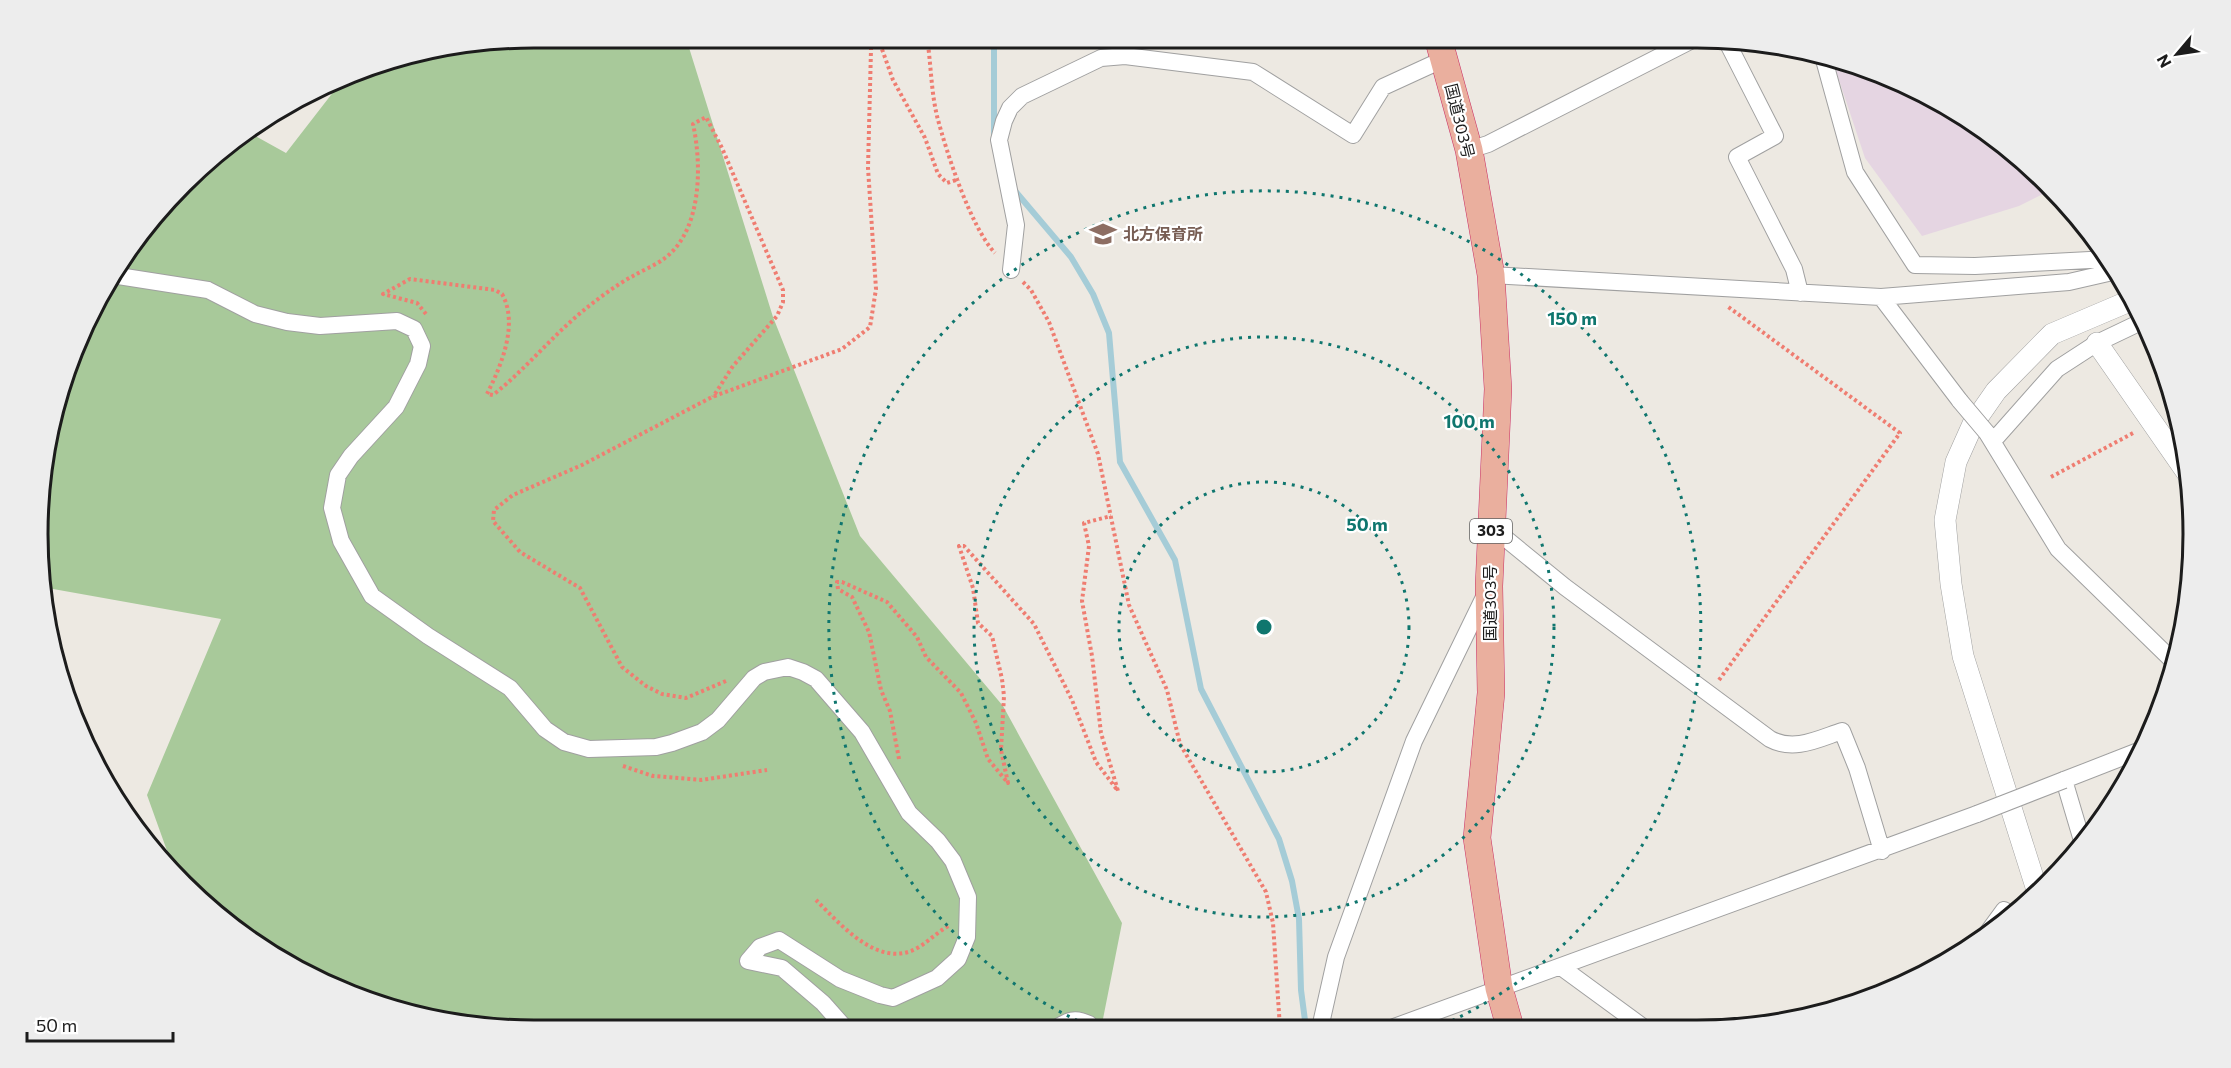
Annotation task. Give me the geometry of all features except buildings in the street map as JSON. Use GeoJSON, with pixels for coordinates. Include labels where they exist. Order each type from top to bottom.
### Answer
{"type":"FeatureCollection","features":[{"type":"Feature","properties":{"kind":"highway","name":"国道303号"},"geometry":{"type":"LineString","coordinates":[[1441,48],[1469,150],[1491,275],[1498,389],[1489,586],[1491,693],[1477,838],[1499,988],[1508,1020]]}},
{"type":"Feature","properties":{"kind":"street"},"geometry":{"type":"LineString","coordinates":[[1011,270],[1016,225],[999,140],[1010,108],[1022,96],[1101,58],[1125,56],[1253,72],[1353,135],[1383,87],[1441,48]]}},
{"type":"Feature","properties":{"kind":"street"},"geometry":{"type":"LineString","coordinates":[[1469,150],[1488,144],[1676,48]]}},
{"type":"Feature","properties":{"kind":"street"},"geometry":{"type":"LineString","coordinates":[[1731,49],[1775,136],[1737,157],[1794,269],[1800,293]]}},
{"type":"Feature","properties":{"kind":"street"},"geometry":{"type":"LineString","coordinates":[[1826,66],[1855,172],[1915,265],[2043,264],[2098,260]]}},
{"type":"Feature","properties":{"kind":"street"},"geometry":{"type":"LineString","coordinates":[[1491,275],[1881,297],[2069,282],[2107,273]]}},
{"type":"Feature","properties":{"kind":"street"},"geometry":{"type":"LineString","coordinates":[[122,277],[208,290],[255,314],[287,322],[320,326],[397,321],[414,329],[422,346],[418,364],[396,407],[351,456],[338,476],[332,508],[341,541],[372,596],[428,636],[510,688],[545,729],[564,742],[589,749],[656,747],[702,732],[718,720],[754,678],[764,672],[788,666],[816,679],[862,732],[909,813],[938,841],[953,861],[968,897],[967,938],[958,959],[937,978],[893,998],[840,979],[779,940],[760,947],[748,961],[782,968],[823,1003],[838,1020]]}},
{"type":"Feature","properties":{"kind":"street"},"geometry":{"type":"LineString","coordinates":[[1881,297],[1960,401],[1991,436],[2058,549],[2167,655]]}},
{"type":"Feature","properties":{"kind":"street"},"geometry":{"type":"LineString","coordinates":[[2035,883],[1963,656],[1951,584],[1945,520],[1956,462],[1973,424],[1996,390],[2052,334],[2125,303]]}},
{"type":"Feature","properties":{"kind":"street"},"geometry":{"type":"LineString","coordinates":[[1991,436],[2057,369],[2097,343],[2136,325]]}},
{"type":"Feature","properties":{"kind":"street"},"geometry":{"type":"LineString","coordinates":[[2097,343],[2177,458]]}},
{"type":"Feature","properties":{"kind":"street"},"geometry":{"type":"LineString","coordinates":[[1491,536],[1505,538],[1565,587],[1782,746],[1796,745],[1842,731],[1857,768],[1882,851]]}},
{"type":"Feature","properties":{"kind":"street"},"geometry":{"type":"LineString","coordinates":[[1322,1020],[1336,957],[1414,741],[1489,586]]}},
{"type":"Feature","properties":{"kind":"street"},"geometry":{"type":"LineString","coordinates":[[1415,1020],[1882,851],[2130,754]]}},
{"type":"Feature","properties":{"kind":"street"},"geometry":{"type":"LineString","coordinates":[[2064,780],[2080,834]]}},
{"type":"Feature","properties":{"kind":"street"},"geometry":{"type":"LineString","coordinates":[[1561,966],[1634,1020]]}},
{"type":"Feature","properties":{"kind":"street"},"geometry":{"type":"LineString","coordinates":[[1326,1008],[1332,1020]]}},
{"type":"Feature","properties":{"kind":"path"},"geometry":{"type":"LineString","coordinates":[[731,679],[686,698],[662,694],[646,687],[621,668],[580,588],[520,552],[493,521],[494,510],[513,495],[582,465],[712,397],[842,349],[870,327],[876,289],[868,168],[872,48]]}},
{"type":"Feature","properties":{"kind":"path"},"geometry":{"type":"LineString","coordinates":[[881,48],[893,80],[926,138],[938,174],[947,183],[958,179]]}},
{"type":"Feature","properties":{"kind":"path"},"geometry":{"type":"LineString","coordinates":[[928,48],[937,116],[958,179],[984,241],[1031,290],[1048,322],[1098,454],[1129,605],[1167,690],[1179,744],[1266,892],[1273,922],[1279,1020]]}},
{"type":"Feature","properties":{"kind":"path"},"geometry":{"type":"LineString","coordinates":[[419,339],[426,334],[430,324],[417,303],[383,294],[410,279],[495,290],[505,300],[508,318],[500,369],[487,394],[493,395],[523,371],[583,311],[630,278],[666,258],[681,241],[694,208],[698,148],[693,124],[706,117],[722,148],[783,290],[783,302],[777,316],[733,366],[712,397]]}},
{"type":"Feature","properties":{"kind":"path"},"geometry":{"type":"LineString","coordinates":[[1710,693],[1900,433],[1747,322],[1716,296],[1712,288]]}},
{"type":"Feature","properties":{"kind":"path"},"geometry":{"type":"LineString","coordinates":[[2051,477],[2137,431]]}},
{"type":"Feature","properties":{"kind":"path"},"geometry":{"type":"LineString","coordinates":[[900,768],[890,711],[881,690],[869,632],[852,597],[838,589],[837,582],[842,582],[887,602],[917,637],[926,657],[961,693],[976,723],[988,759],[1008,783],[1001,750],[1004,696],[1002,679],[992,636],[978,623],[973,588],[960,553],[959,546],[964,546],[1034,624],[1072,700],[1096,762],[1118,790],[1101,733],[1092,656],[1082,601],[1089,546],[1084,523],[1111,516]]}},
{"type":"Feature","properties":{"kind":"path"},"geometry":{"type":"LineString","coordinates":[[589,749],[595,757],[653,776],[701,780],[767,771]]}},
{"type":"Feature","properties":{"kind":"path"},"geometry":{"type":"LineString","coordinates":[[816,900],[854,936],[873,948],[890,953],[902,953],[918,947],[940,931],[967,921]]}},
{"type":"Feature","properties":{"kind":"shaded area"},"geometry":{"type":"Polygon","coordinates":[[[1835,69],[1883,85],[1940,113],[1993,148],[2044,193],[2019,206],[1922,236],[1865,158],[1835,69]]]}},
{"type":"Feature","properties":{"kind":"green space"},"geometry":{"type":"Polygon","coordinates":[[[689,48],[773,317],[860,536],[1003,706],[1122,923],[1103,1020],[534,1020],[471,1016],[439,1011],[378,994],[319,970],[291,955],[238,920],[190,878],[168,852],[147,795],[221,619],[51,589],[48,534],[52,471],[65,408],[85,348],[113,291],[148,238],[190,190],[255,136],[286,153],[334,91],[408,65],[439,57],[502,49],[689,48]]]}},
{"type":"Feature","properties":{"kind":"waterway"},"geometry":{"type":"LineString","coordinates":[[994,48],[994,136]]}},
{"type":"Feature","properties":{"kind":"waterway"},"geometry":{"type":"LineString","coordinates":[[1016,192],[1071,257],[1093,294],[1109,333],[1120,462],[1175,560],[1201,689],[1279,839],[1292,881],[1299,919],[1301,990],[1305,1020]]}},
{"type":"Feature","properties":{"kind":"place","name":"北方保育所"},"geometry":{"type":"Point","coordinates":[1103,234]}}]}
